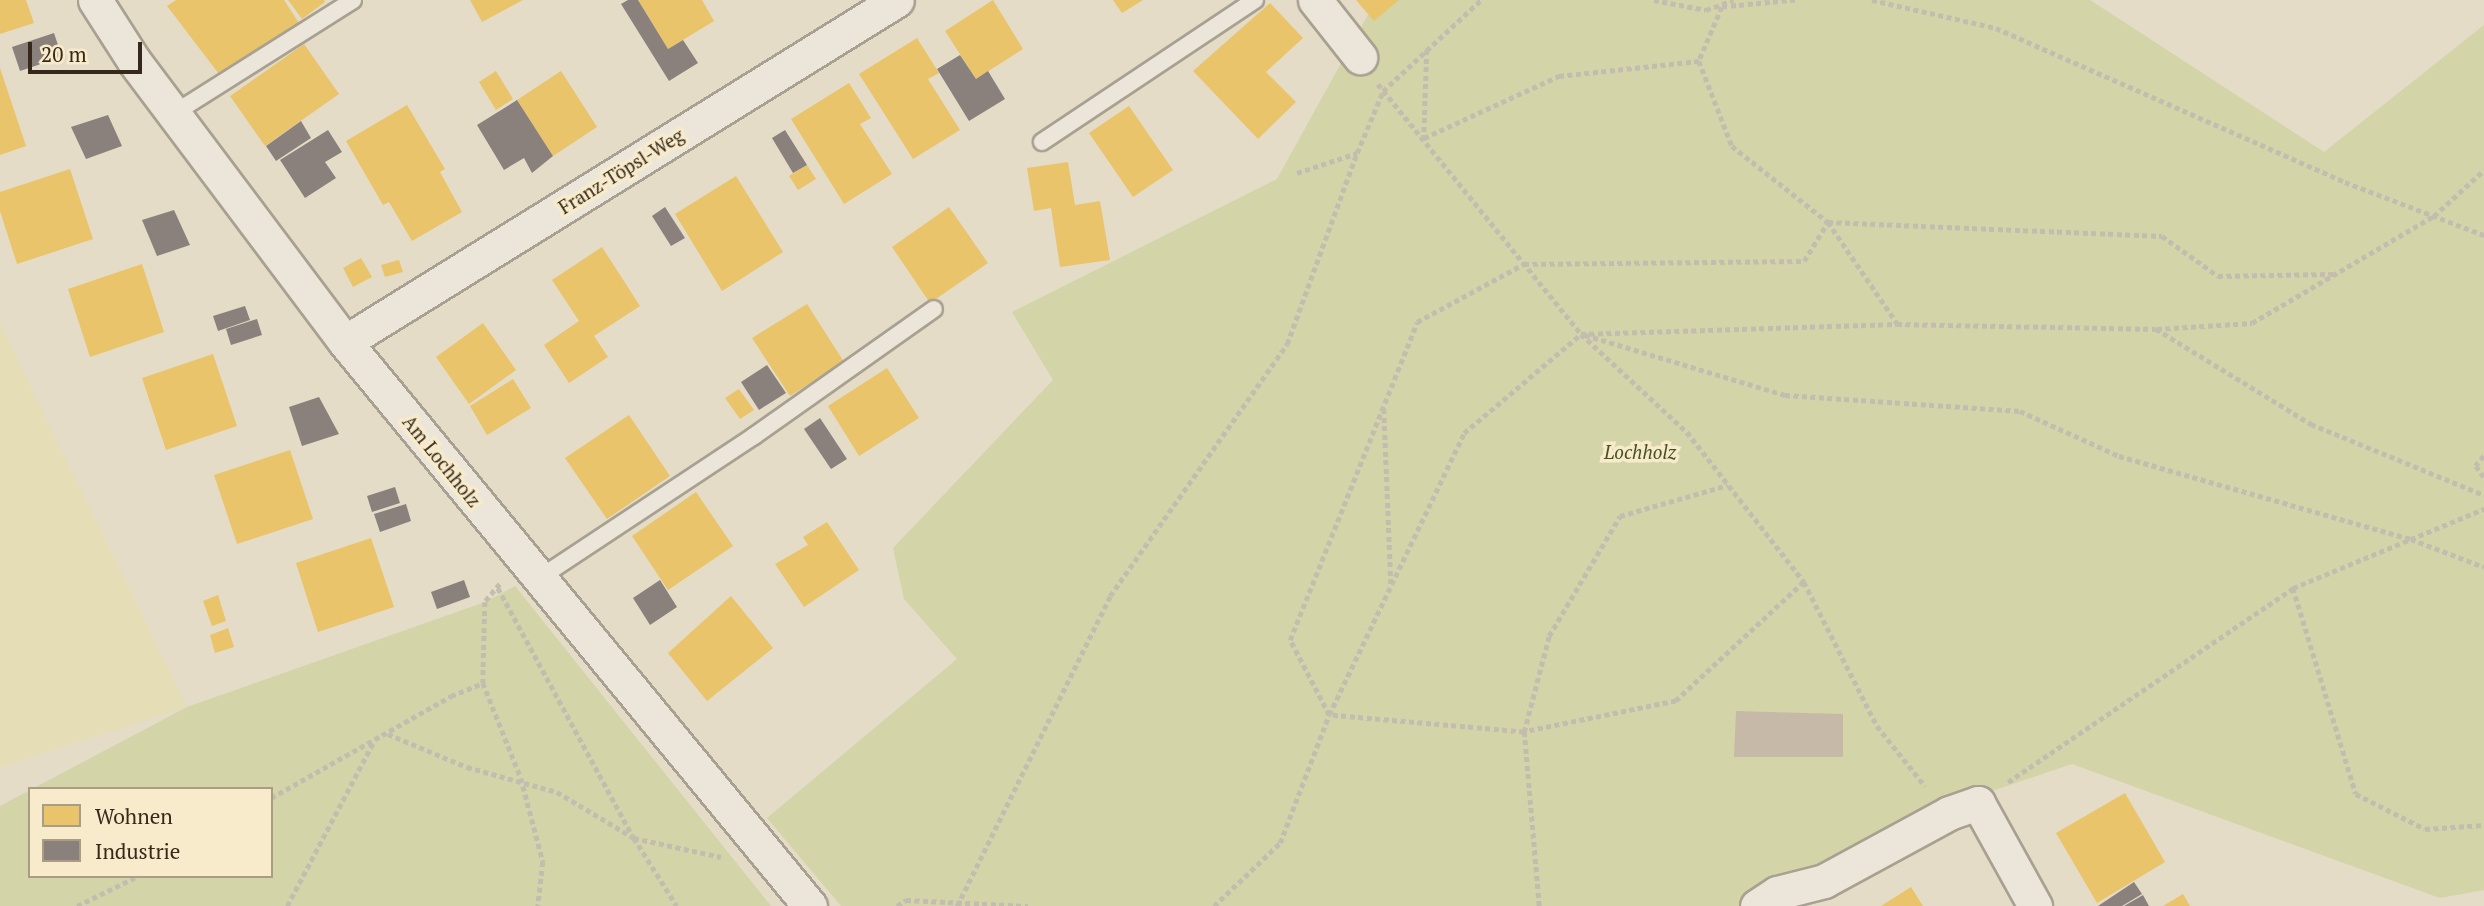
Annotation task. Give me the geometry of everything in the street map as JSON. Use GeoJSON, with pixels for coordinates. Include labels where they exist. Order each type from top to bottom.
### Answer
{"type":"FeatureCollection","features":[{"type":"Feature","properties":{"kind":"street","name":"Am Lochholz"},"geometry":{"type":"LineString","coordinates":[[95,0],[173,114],[345,342],[529,569],[810,906]]}},
{"type":"Feature","properties":{"kind":"street","name":"Franz-Töpsl-Weg"},"geometry":{"type":"LineString","coordinates":[[345,342],[897,0]]}},
{"type":"Feature","properties":{"kind":"street"},"geometry":{"type":"LineString","coordinates":[[1315,0],[1360,57]]}},
{"type":"Feature","properties":{"kind":"street"},"geometry":{"type":"LineString","coordinates":[[1793,906],[1824,881],[1964,808],[2035,906]]}},
{"type":"Feature","properties":{"kind":"street"},"geometry":{"type":"LineString","coordinates":[[1757,906],[1777,893],[1824,881]]}},
{"type":"Feature","properties":{"kind":"lane"},"geometry":{"type":"LineString","coordinates":[[173,114],[353,0]]}},
{"type":"Feature","properties":{"kind":"lane"},"geometry":{"type":"LineString","coordinates":[[1042,142],[1255,0]]}},
{"type":"Feature","properties":{"kind":"lane"},"geometry":{"type":"LineString","coordinates":[[529,569],[754,436],[934,309]]}},
{"type":"Feature","properties":{"kind":"path"},"geometry":{"type":"LineString","coordinates":[[957,904],[1110,596],[1287,344],[1357,153],[1383,91],[1481,0]]}},
{"type":"Feature","properties":{"kind":"path"},"geometry":{"type":"LineString","coordinates":[[1654,0],[1706,10],[1795,0]]}},
{"type":"Feature","properties":{"kind":"path"},"geometry":{"type":"LineString","coordinates":[[1733,0],[1722,7],[1699,61],[1732,146],[1828,222],[1897,324]]}},
{"type":"Feature","properties":{"kind":"path"},"geometry":{"type":"LineString","coordinates":[[1872,0],[1996,28],[2345,182],[2484,235]]}},
{"type":"Feature","properties":{"kind":"path"},"geometry":{"type":"LineString","coordinates":[[1424,138],[1427,50]]}},
{"type":"Feature","properties":{"kind":"path"},"geometry":{"type":"LineString","coordinates":[[1424,138],[1559,76],[1699,61]]}},
{"type":"Feature","properties":{"kind":"path"},"geometry":{"type":"LineString","coordinates":[[1383,91],[1581,334],[1687,432],[1804,582],[1877,726],[1964,808],[2293,588],[2484,509]]}},
{"type":"Feature","properties":{"kind":"path"},"geometry":{"type":"LineString","coordinates":[[1297,173],[1357,153]]}},
{"type":"Feature","properties":{"kind":"path"},"geometry":{"type":"LineString","coordinates":[[1214,906],[1280,843],[1329,715],[1464,433],[1581,334],[1897,324],[2156,330],[2252,323],[2434,216],[2484,170]]}},
{"type":"Feature","properties":{"kind":"path"},"geometry":{"type":"LineString","coordinates":[[1828,222],[2162,236],[2218,276],[2335,274]]}},
{"type":"Feature","properties":{"kind":"path"},"geometry":{"type":"LineString","coordinates":[[1329,715],[1290,640],[1417,323],[1524,264],[1804,261],[1828,222]]}},
{"type":"Feature","properties":{"kind":"path"},"geometry":{"type":"LineString","coordinates":[[2156,330],[2311,424],[2484,495]]}},
{"type":"Feature","properties":{"kind":"path"},"geometry":{"type":"LineString","coordinates":[[1581,334],[1785,395],[2020,411],[2119,456],[2411,539],[2484,567]]}},
{"type":"Feature","properties":{"kind":"path"},"geometry":{"type":"LineString","coordinates":[[1383,406],[1391,586]]}},
{"type":"Feature","properties":{"kind":"path"},"geometry":{"type":"LineString","coordinates":[[2484,456],[2476,466],[2484,477]]}},
{"type":"Feature","properties":{"kind":"path"},"geometry":{"type":"LineString","coordinates":[[1539,906],[1524,732],[1549,636],[1620,516],[1728,485]]}},
{"type":"Feature","properties":{"kind":"path"},"geometry":{"type":"LineString","coordinates":[[529,569],[497,587],[485,601],[483,683],[521,779],[543,862],[538,906]]}},
{"type":"Feature","properties":{"kind":"path"},"geometry":{"type":"LineString","coordinates":[[1329,715],[1524,732],[1676,701],[1804,582]]}},
{"type":"Feature","properties":{"kind":"path"},"geometry":{"type":"LineString","coordinates":[[497,587],[634,838],[677,906]]}},
{"type":"Feature","properties":{"kind":"path"},"geometry":{"type":"LineString","coordinates":[[2293,588],[2356,794],[2425,829],[2484,825]]}},
{"type":"Feature","properties":{"kind":"path"},"geometry":{"type":"LineString","coordinates":[[273,797],[451,696],[483,683]]}},
{"type":"Feature","properties":{"kind":"path"},"geometry":{"type":"LineString","coordinates":[[388,734],[467,768],[521,779],[557,792],[634,838],[693,854],[774,862]]}},
{"type":"Feature","properties":{"kind":"path"},"geometry":{"type":"LineString","coordinates":[[286,906],[375,741]]}},
{"type":"Feature","properties":{"kind":"path"},"geometry":{"type":"LineString","coordinates":[[77,906],[134,878]]}},
{"type":"Feature","properties":{"kind":"path"},"geometry":{"type":"LineString","coordinates":[[897,906],[906,900],[1028,906]]}},
{"type":"Feature","properties":{"kind":"shaded area"},"geometry":{"type":"Polygon","coordinates":[[[0,324],[187,707],[0,767],[0,324]]]}},
{"type":"Feature","properties":{"kind":"green space","name":"Lochholz"},"geometry":{"type":"Polygon","coordinates":[[[1376,0],[2090,0],[2324,152],[2484,25],[2484,890],[2440,898],[2072,764],[1900,822],[1781,906],[841,906],[767,818],[957,659],[904,599],[893,548],[1053,380],[1012,312],[1277,179],[1376,0]]]}},
{"type":"Feature","properties":{"kind":"green space"},"geometry":{"type":"Polygon","coordinates":[[[515,586],[771,906],[0,906],[0,806],[28,791],[28,878],[273,878],[273,787],[36,787],[187,707],[485,602],[515,586]]]}},
{"type":"Feature","properties":{"kind":"building: Wohnen"},"geometry":{"type":"Polygon","coordinates":[[[0,0],[26,0],[34,23],[0,34],[0,0]]]}},
{"type":"Feature","properties":{"kind":"building: Wohnen"},"geometry":{"type":"Polygon","coordinates":[[[176,0],[284,0],[299,23],[219,74],[167,6],[176,0]]]}},
{"type":"Feature","properties":{"kind":"building: Wohnen"},"geometry":{"type":"Polygon","coordinates":[[[288,0],[324,0],[325,2],[302,19],[288,0]]]}},
{"type":"Feature","properties":{"kind":"building: Wohnen"},"geometry":{"type":"Polygon","coordinates":[[[470,0],[523,0],[482,22],[470,0]]]}},
{"type":"Feature","properties":{"kind":"building: Wohnen"},"geometry":{"type":"Polygon","coordinates":[[[638,0],[702,0],[714,21],[668,49],[638,0]]]}},
{"type":"Feature","properties":{"kind":"building: Wohnen"},"geometry":{"type":"Polygon","coordinates":[[[993,0],[1023,49],[976,79],[945,31],[993,0]]]}},
{"type":"Feature","properties":{"kind":"building: Wohnen"},"geometry":{"type":"Polygon","coordinates":[[[1113,0],[1143,0],[1122,13],[1113,0]]]}},
{"type":"Feature","properties":{"kind":"building: Wohnen"},"geometry":{"type":"Polygon","coordinates":[[[1356,0],[1399,0],[1374,21],[1356,0]]]}},
{"type":"Feature","properties":{"kind":"building: Wohnen"},"geometry":{"type":"Polygon","coordinates":[[[1270,3],[1303,38],[1266,72],[1296,102],[1258,139],[1193,71],[1270,3]]]}},
{"type":"Feature","properties":{"kind":"building: Wohnen"},"geometry":{"type":"Polygon","coordinates":[[[917,38],[939,73],[928,79],[960,130],[913,159],[859,74],[917,38]]]}},
{"type":"Feature","properties":{"kind":"building: Wohnen"},"geometry":{"type":"Polygon","coordinates":[[[304,44],[339,94],[265,146],[230,96],[304,44]]]}},
{"type":"Feature","properties":{"kind":"building: Wohnen"},"geometry":{"type":"Polygon","coordinates":[[[0,68],[26,146],[0,155],[0,68]]]}},
{"type":"Feature","properties":{"kind":"building: Wohnen"},"geometry":{"type":"Polygon","coordinates":[[[496,71],[513,99],[496,110],[479,82],[496,71]]]}},
{"type":"Feature","properties":{"kind":"building: Wohnen"},"geometry":{"type":"Polygon","coordinates":[[[561,71],[597,127],[553,156],[517,100],[561,71]]]}},
{"type":"Feature","properties":{"kind":"building: Wohnen"},"geometry":{"type":"Polygon","coordinates":[[[849,83],[871,118],[860,124],[892,174],[844,204],[791,119],[849,83]]]}},
{"type":"Feature","properties":{"kind":"building: Wohnen"},"geometry":{"type":"Polygon","coordinates":[[[407,105],[445,169],[440,172],[462,212],[412,241],[389,202],[383,205],[346,141],[407,105]]]}},
{"type":"Feature","properties":{"kind":"building: Wohnen"},"geometry":{"type":"Polygon","coordinates":[[[1129,106],[1173,170],[1133,197],[1089,133],[1129,106]]]}},
{"type":"Feature","properties":{"kind":"building: Wohnen"},"geometry":{"type":"Polygon","coordinates":[[[1068,162],[1075,205],[1100,201],[1110,260],[1060,267],[1051,208],[1034,211],[1027,168],[1068,162]]]}},
{"type":"Feature","properties":{"kind":"building: Wohnen"},"geometry":{"type":"Polygon","coordinates":[[[807,165],[816,179],[798,190],[789,176],[807,165]]]}},
{"type":"Feature","properties":{"kind":"building: Wohnen"},"geometry":{"type":"Polygon","coordinates":[[[70,169],[93,239],[17,264],[0,211],[0,192],[70,169]]]}},
{"type":"Feature","properties":{"kind":"building: Wohnen"},"geometry":{"type":"Polygon","coordinates":[[[736,176],[783,252],[722,291],[675,214],[736,176]]]}},
{"type":"Feature","properties":{"kind":"building: Wohnen"},"geometry":{"type":"Polygon","coordinates":[[[949,207],[988,263],[930,303],[892,247],[949,207]]]}},
{"type":"Feature","properties":{"kind":"building: Wohnen"},"geometry":{"type":"Polygon","coordinates":[[[602,247],[640,306],[594,336],[608,357],[569,383],[544,345],[579,321],[552,280],[602,247]]]}},
{"type":"Feature","properties":{"kind":"building: Wohnen"},"geometry":{"type":"Polygon","coordinates":[[[361,258],[372,277],[353,287],[343,268],[361,258]]]}},
{"type":"Feature","properties":{"kind":"building: Wohnen"},"geometry":{"type":"Polygon","coordinates":[[[399,260],[403,272],[385,277],[381,265],[399,260]]]}},
{"type":"Feature","properties":{"kind":"building: Wohnen"},"geometry":{"type":"Polygon","coordinates":[[[142,264],[164,332],[90,357],[68,289],[142,264]]]}},
{"type":"Feature","properties":{"kind":"building: Wohnen"},"geometry":{"type":"Polygon","coordinates":[[[807,304],[844,362],[790,396],[752,338],[807,304]]]}},
{"type":"Feature","properties":{"kind":"building: Wohnen"},"geometry":{"type":"Polygon","coordinates":[[[483,323],[516,370],[469,404],[436,357],[483,323]]]}},
{"type":"Feature","properties":{"kind":"building: Wohnen"},"geometry":{"type":"Polygon","coordinates":[[[213,354],[237,426],[166,450],[142,378],[213,354]]]}},
{"type":"Feature","properties":{"kind":"building: Wohnen"},"geometry":{"type":"Polygon","coordinates":[[[887,368],[919,418],[859,456],[828,406],[887,368]]]}},
{"type":"Feature","properties":{"kind":"building: Wohnen"},"geometry":{"type":"Polygon","coordinates":[[[513,379],[531,408],[487,435],[470,406],[513,379]]]}},
{"type":"Feature","properties":{"kind":"building: Wohnen"},"geometry":{"type":"Polygon","coordinates":[[[739,389],[754,410],[740,419],[725,398],[739,389]]]}},
{"type":"Feature","properties":{"kind":"building: Wohnen"},"geometry":{"type":"Polygon","coordinates":[[[629,415],[670,476],[607,519],[565,458],[629,415]]]}},
{"type":"Feature","properties":{"kind":"building: Wohnen"},"geometry":{"type":"Polygon","coordinates":[[[290,450],[313,519],[237,544],[214,475],[290,450]]]}},
{"type":"Feature","properties":{"kind":"building: Wohnen"},"geometry":{"type":"Polygon","coordinates":[[[696,492],[733,546],[668,590],[632,536],[696,492]]]}},
{"type":"Feature","properties":{"kind":"building: Wohnen"},"geometry":{"type":"Polygon","coordinates":[[[827,522],[859,570],[804,607],[775,564],[808,545],[803,537],[827,522]]]}},
{"type":"Feature","properties":{"kind":"building: Wohnen"},"geometry":{"type":"Polygon","coordinates":[[[371,538],[394,607],[318,632],[296,563],[371,538]]]}},
{"type":"Feature","properties":{"kind":"building: Wohnen"},"geometry":{"type":"Polygon","coordinates":[[[218,595],[226,621],[212,626],[203,601],[218,595]]]}},
{"type":"Feature","properties":{"kind":"building: Wohnen"},"geometry":{"type":"Polygon","coordinates":[[[731,596],[773,648],[707,701],[668,653],[731,596]]]}},
{"type":"Feature","properties":{"kind":"building: Wohnen"},"geometry":{"type":"Polygon","coordinates":[[[228,628],[234,647],[215,653],[210,635],[228,628]]]}},
{"type":"Feature","properties":{"kind":"building: Wohnen"},"geometry":{"type":"Polygon","coordinates":[[[2125,793],[2165,862],[2097,903],[2056,833],[2125,793]]]}},
{"type":"Feature","properties":{"kind":"building: Wohnen"},"geometry":{"type":"Polygon","coordinates":[[[1911,887],[1923,906],[1881,906],[1911,887]]]}},
{"type":"Feature","properties":{"kind":"building: Wohnen"},"geometry":{"type":"Polygon","coordinates":[[[2183,894],[2190,906],[2163,906],[2183,894]]]}},
{"type":"Feature","properties":{"kind":"building: Industrie"},"geometry":{"type":"Polygon","coordinates":[[[628,0],[638,0],[668,49],[683,40],[698,63],[669,81],[621,4],[628,0]]]}},
{"type":"Feature","properties":{"kind":"building: Industrie"},"geometry":{"type":"Polygon","coordinates":[[[54,33],[62,57],[20,71],[12,47],[54,33]]]}},
{"type":"Feature","properties":{"kind":"building: Industrie"},"geometry":{"type":"Polygon","coordinates":[[[960,55],[976,79],[988,71],[1005,99],[969,121],[937,69],[960,55]]]}},
{"type":"Feature","properties":{"kind":"building: Industrie"},"geometry":{"type":"Polygon","coordinates":[[[517,100],[553,156],[532,173],[524,158],[504,170],[477,125],[517,100]]]}},
{"type":"Feature","properties":{"kind":"building: Industrie"},"geometry":{"type":"Polygon","coordinates":[[[108,115],[122,146],[86,159],[71,127],[108,115]]]}},
{"type":"Feature","properties":{"kind":"building: Industrie"},"geometry":{"type":"Polygon","coordinates":[[[301,121],[311,138],[276,161],[266,146],[301,121]]]}},
{"type":"Feature","properties":{"kind":"building: Industrie"},"geometry":{"type":"Polygon","coordinates":[[[328,130],[342,152],[325,162],[336,178],[305,198],[280,160],[328,130]]]}},
{"type":"Feature","properties":{"kind":"building: Industrie"},"geometry":{"type":"Polygon","coordinates":[[[785,130],[807,165],[793,173],[772,138],[785,130]]]}},
{"type":"Feature","properties":{"kind":"building: Industrie"},"geometry":{"type":"Polygon","coordinates":[[[665,207],[685,238],[671,246],[652,216],[665,207]]]}},
{"type":"Feature","properties":{"kind":"building: Industrie"},"geometry":{"type":"Polygon","coordinates":[[[174,210],[190,245],[157,256],[142,220],[174,210]]]}},
{"type":"Feature","properties":{"kind":"building: Industrie"},"geometry":{"type":"Polygon","coordinates":[[[245,306],[250,320],[218,331],[213,316],[245,306]]]}},
{"type":"Feature","properties":{"kind":"building: Industrie"},"geometry":{"type":"Polygon","coordinates":[[[257,319],[262,335],[231,345],[226,329],[257,319]]]}},
{"type":"Feature","properties":{"kind":"building: Industrie"},"geometry":{"type":"Polygon","coordinates":[[[767,365],[786,393],[759,410],[741,382],[767,365]]]}},
{"type":"Feature","properties":{"kind":"building: Industrie"},"geometry":{"type":"Polygon","coordinates":[[[319,397],[339,434],[302,446],[289,407],[319,397]]]}},
{"type":"Feature","properties":{"kind":"building: Industrie"},"geometry":{"type":"Polygon","coordinates":[[[820,418],[847,459],[831,469],[804,429],[820,418]]]}},
{"type":"Feature","properties":{"kind":"building: Industrie"},"geometry":{"type":"Polygon","coordinates":[[[395,487],[400,503],[372,512],[367,496],[395,487]]]}},
{"type":"Feature","properties":{"kind":"building: Industrie"},"geometry":{"type":"Polygon","coordinates":[[[406,504],[411,521],[380,532],[374,514],[406,504]]]}},
{"type":"Feature","properties":{"kind":"building: Industrie"},"geometry":{"type":"Polygon","coordinates":[[[464,580],[470,597],[437,609],[431,592],[464,580]]]}},
{"type":"Feature","properties":{"kind":"building: Industrie"},"geometry":{"type":"Polygon","coordinates":[[[660,580],[677,607],[650,625],[633,598],[660,580]]]}},
{"type":"Feature","properties":{"kind":"building: Industrie"},"geometry":{"type":"Polygon","coordinates":[[[2134,882],[2142,894],[2122,906],[2098,906],[2134,882]]]}},
{"type":"Feature","properties":{"kind":"building: Industrie"},"geometry":{"type":"Polygon","coordinates":[[[2143,895],[2149,906],[2124,906],[2143,895]]]}},
{"type":"Feature","properties":{"kind":"building: Sonstige"},"geometry":{"type":"Polygon","coordinates":[[[1736,711],[1843,714],[1843,757],[1734,757],[1736,711]]]}}]}
